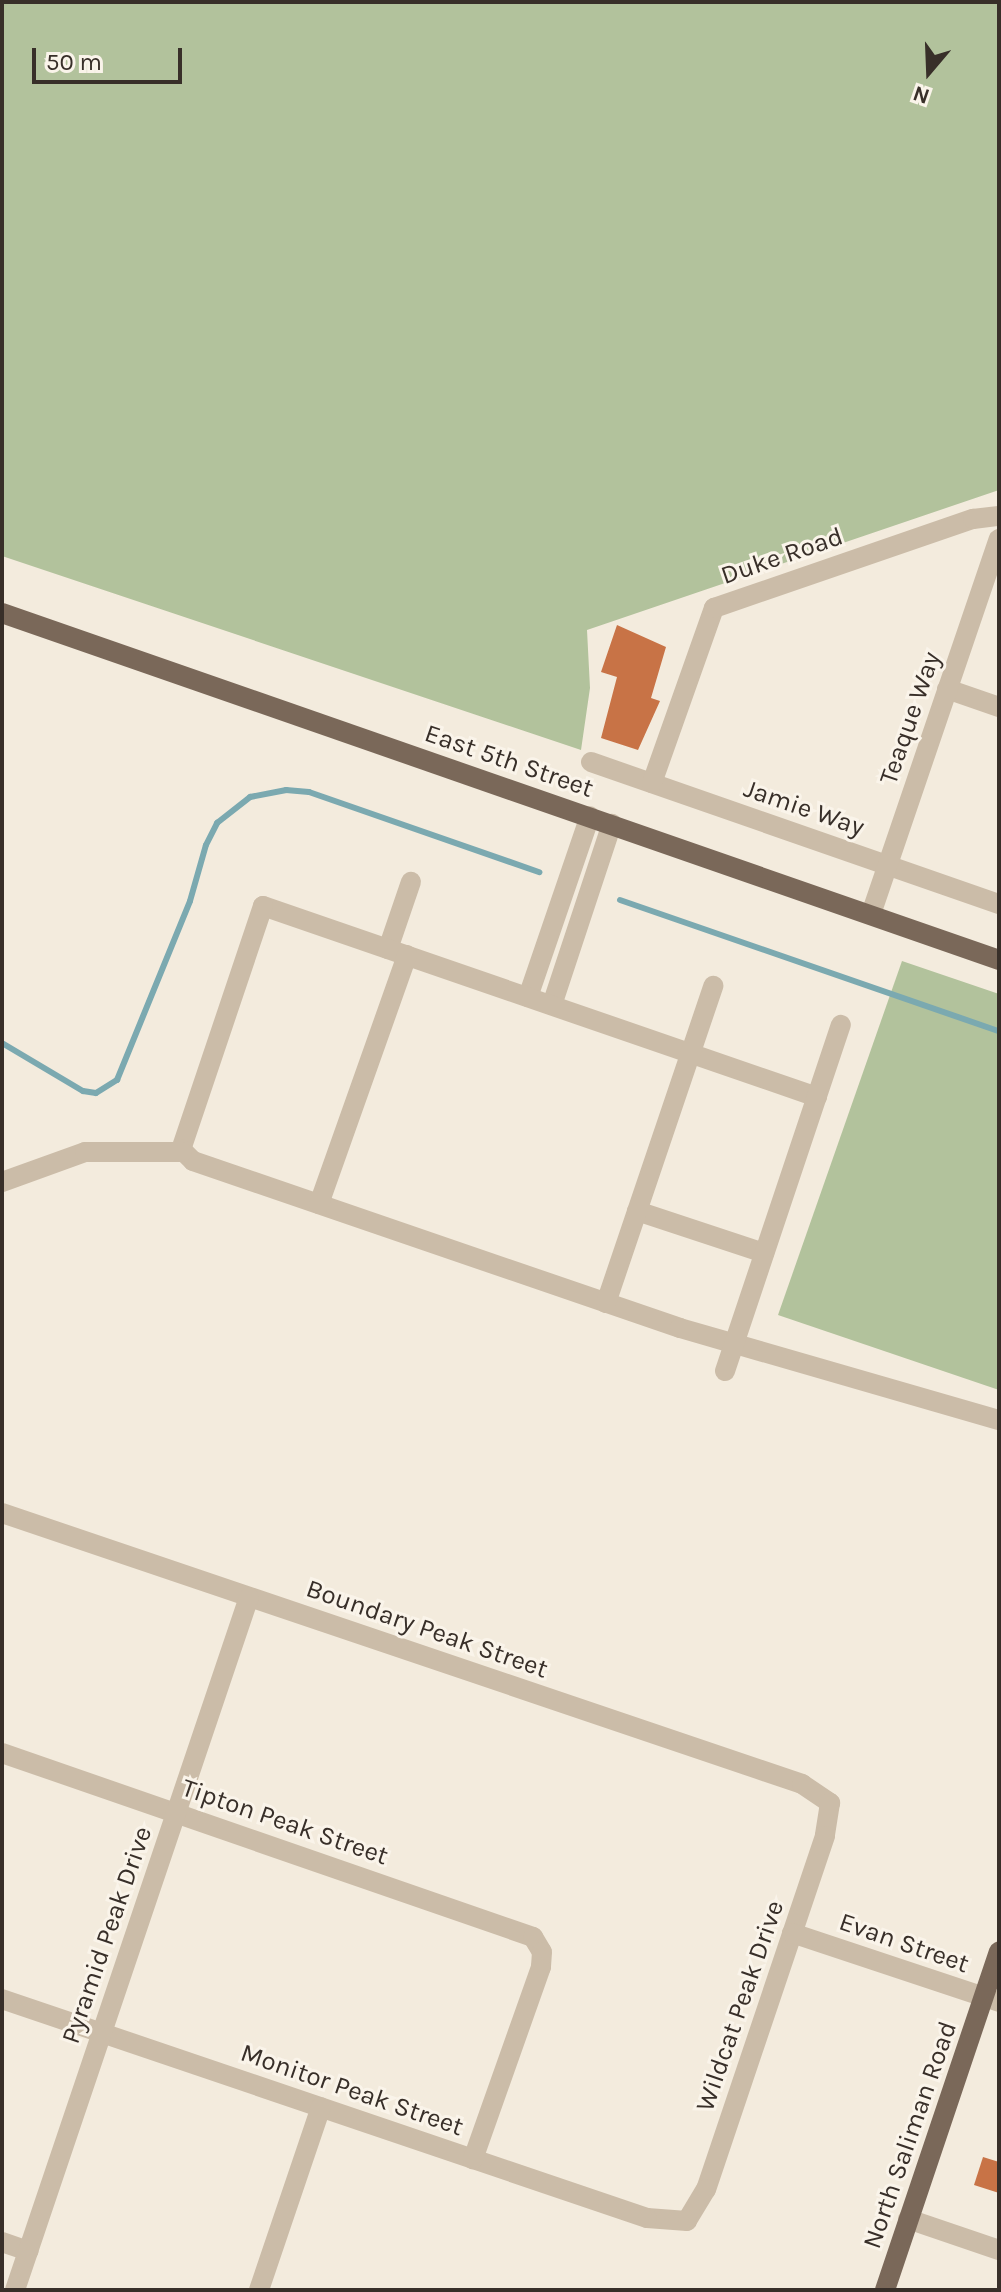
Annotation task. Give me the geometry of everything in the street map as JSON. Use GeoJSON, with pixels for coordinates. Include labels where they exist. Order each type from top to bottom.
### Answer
{"type":"FeatureCollection","features":[{"type":"Feature","properties":{"kind":"main road","name":"East 5th Street"},"geometry":{"type":"LineString","coordinates":[[2,613],[999,960]]}},
{"type":"Feature","properties":{"kind":"main road","name":"North Saliman Road"},"geometry":{"type":"LineString","coordinates":[[885,2290],[908,2219],[992,2000],[999,1952]]}},
{"type":"Feature","properties":{"kind":"street","name":"Duke Road"},"geometry":{"type":"LineString","coordinates":[[652,783],[714,608],[973,519],[999,516]]}},
{"type":"Feature","properties":{"kind":"street","name":"Teaque Way"},"geometry":{"type":"LineString","coordinates":[[871,914],[999,539]]}},
{"type":"Feature","properties":{"kind":"street"},"geometry":{"type":"LineString","coordinates":[[947,689],[999,707]]}},
{"type":"Feature","properties":{"kind":"street","name":"Jamie Way"},"geometry":{"type":"LineString","coordinates":[[591,762],[999,904]]}},
{"type":"Feature","properties":{"kind":"street"},"geometry":{"type":"LineString","coordinates":[[528,997],[590,816]]}},
{"type":"Feature","properties":{"kind":"street"},"geometry":{"type":"LineString","coordinates":[[552,1005],[612,824]]}},
{"type":"Feature","properties":{"kind":"street"},"geometry":{"type":"LineString","coordinates":[[319,1204],[397,952],[411,882]]}},
{"type":"Feature","properties":{"kind":"street"},"geometry":{"type":"LineString","coordinates":[[182,1152],[263,906],[817,1097]]}},
{"type":"Feature","properties":{"kind":"street"},"geometry":{"type":"LineString","coordinates":[[546,943],[570,951]]}},
{"type":"Feature","properties":{"kind":"street"},"geometry":{"type":"LineString","coordinates":[[606,1303],[713,986]]}},
{"type":"Feature","properties":{"kind":"street"},"geometry":{"type":"LineString","coordinates":[[725,1371],[841,1025]]}},
{"type":"Feature","properties":{"kind":"street"},"geometry":{"type":"LineString","coordinates":[[2,1182],[85,1152],[182,1152],[193,1161],[606,1303],[866,1378],[996,1423]]}},
{"type":"Feature","properties":{"kind":"street"},"geometry":{"type":"LineString","coordinates":[[637,1211],[764,1253]]}},
{"type":"Feature","properties":{"kind":"street","name":"Boundary Peak Street"},"geometry":{"type":"LineString","coordinates":[[2,1513],[802,1784],[830,1803]]}},
{"type":"Feature","properties":{"kind":"street","name":"Pyramid Peak Drive"},"geometry":{"type":"LineString","coordinates":[[15,2290],[249,1597]]}},
{"type":"Feature","properties":{"kind":"street","name":"Tipton Peak Street"},"geometry":{"type":"LineString","coordinates":[[2,1753],[524,1931],[542,1952],[473,2159]]}},
{"type":"Feature","properties":{"kind":"street","name":"Wildcat Peak Drive"},"geometry":{"type":"LineString","coordinates":[[687,2221],[706,2189],[792,1933],[830,1803]]}},
{"type":"Feature","properties":{"kind":"street","name":"Evan Street"},"geometry":{"type":"LineString","coordinates":[[792,1933],[992,2000]]}},
{"type":"Feature","properties":{"kind":"street","name":"Monitor Peak Street"},"geometry":{"type":"LineString","coordinates":[[2,1999],[647,2218],[687,2221]]}},
{"type":"Feature","properties":{"kind":"street"},"geometry":{"type":"LineString","coordinates":[[259,2290],[321,2107]]}},
{"type":"Feature","properties":{"kind":"street"},"geometry":{"type":"LineString","coordinates":[[908,2219],[999,2250]]}},
{"type":"Feature","properties":{"kind":"street"},"geometry":{"type":"LineString","coordinates":[[2,2242],[28,2251]]}},
{"type":"Feature","properties":{"kind":"green space"},"geometry":{"type":"Polygon","coordinates":[[[2,2],[999,2],[999,490],[587,630],[590,688],[581,750],[2,556],[2,2]]]}},
{"type":"Feature","properties":{"kind":"green space"},"geometry":{"type":"Polygon","coordinates":[[[902,961],[999,994],[999,1390],[778,1315],[902,961]]]}},
{"type":"Feature","properties":{"kind":"building"},"geometry":{"type":"Polygon","coordinates":[[[617,625],[666,647],[651,698],[660,701],[638,750],[601,738],[617,677],[601,672],[617,625]]]}},
{"type":"Feature","properties":{"kind":"building"},"geometry":{"type":"Polygon","coordinates":[[[983,2157],[999,2162],[999,2193],[974,2185],[983,2157]]]}},
{"type":"Feature","properties":{"kind":"waterway"},"geometry":{"type":"LineString","coordinates":[[2,1043],[83,1091],[96,1093],[117,1080],[190,901],[206,845],[217,823],[250,797],[286,790],[309,792],[539,872]]}},
{"type":"Feature","properties":{"kind":"waterway"},"geometry":{"type":"LineString","coordinates":[[620,900],[999,1031]]}}]}
